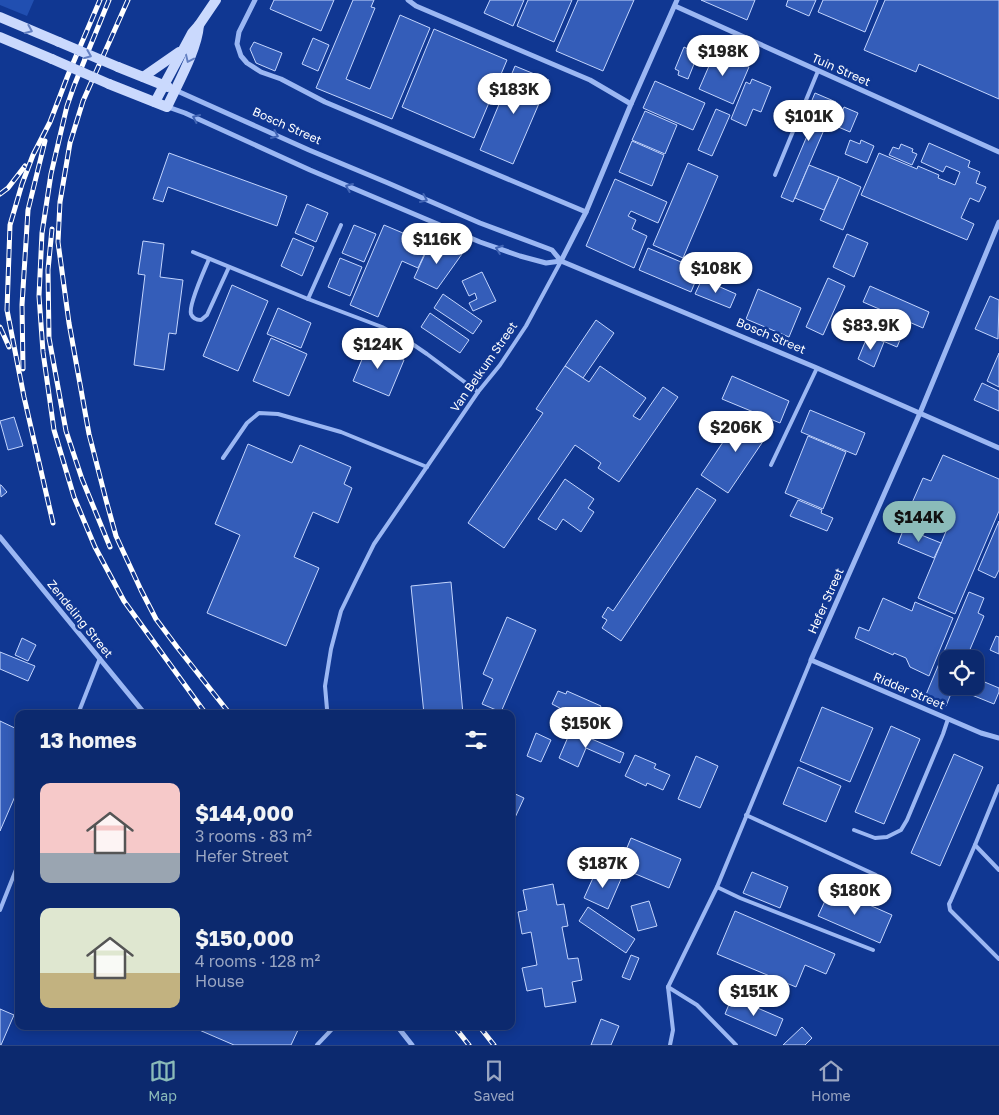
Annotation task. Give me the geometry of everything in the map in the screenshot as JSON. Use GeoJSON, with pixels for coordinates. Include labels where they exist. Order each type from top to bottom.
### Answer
{"type":"FeatureCollection","features":[{"type":"Feature","properties":{"kind":"street"},"geometry":{"type":"LineString","coordinates":[[155,102],[192,33],[199,26],[216,0]]}},
{"type":"Feature","properties":{"kind":"street"},"geometry":{"type":"LineString","coordinates":[[254,0],[239,32],[237,44],[241,56],[247,63],[325,102],[586,212]]}},
{"type":"Feature","properties":{"kind":"street"},"geometry":{"type":"LineString","coordinates":[[408,0],[416,6],[590,80],[631,104]]}},
{"type":"Feature","properties":{"kind":"street","name":"Van Belkum Street"},"geometry":{"type":"LineString","coordinates":[[561,261],[586,212],[676,3]]}},
{"type":"Feature","properties":{"kind":"street","name":"Tuin Street"},"geometry":{"type":"LineString","coordinates":[[676,3],[818,71],[999,152]]}},
{"type":"Feature","properties":{"kind":"street","name":"Bosch Street"},"geometry":{"type":"LineString","coordinates":[[0,17],[175,90],[480,223],[552,250],[561,261],[817,368],[999,448]]}},
{"type":"Feature","properties":{"kind":"street"},"geometry":{"type":"LineString","coordinates":[[167,106],[194,48],[199,33],[199,26]]}},
{"type":"Feature","properties":{"kind":"street","name":"Bosch Street"},"geometry":{"type":"LineString","coordinates":[[0,37],[109,84],[185,113],[318,173],[480,242],[546,263],[561,261]]}},
{"type":"Feature","properties":{"kind":"street"},"geometry":{"type":"LineString","coordinates":[[143,77],[182,50]]}},
{"type":"Feature","properties":{"kind":"street","name":"Hefer Street"},"geometry":{"type":"LineString","coordinates":[[811,660],[920,413],[999,222]]}},
{"type":"Feature","properties":{"kind":"street","name":"Zendeling Street"},"geometry":{"type":"LineString","coordinates":[[0,537],[142,710]]}},
{"type":"Feature","properties":{"kind":"street","name":"Ridder Street"},"geometry":{"type":"LineString","coordinates":[[811,660],[999,738]]}},
{"type":"Feature","properties":{"kind":"street"},"geometry":{"type":"LineString","coordinates":[[400,1030],[412,1045]]}},
{"type":"Feature","properties":{"kind":"lane"},"geometry":{"type":"LineString","coordinates":[[776,175],[818,71]]}},
{"type":"Feature","properties":{"kind":"lane"},"geometry":{"type":"LineString","coordinates":[[308,299],[341,225]]}},
{"type":"Feature","properties":{"kind":"lane"},"geometry":{"type":"LineString","coordinates":[[194,252],[382,327],[428,354],[478,392]]}},
{"type":"Feature","properties":{"kind":"lane"},"geometry":{"type":"LineString","coordinates":[[209,259],[191,303],[191,314],[197,320],[201,320],[207,315],[229,267]]}},
{"type":"Feature","properties":{"kind":"lane","name":"Van Belkum Street"},"geometry":{"type":"LineString","coordinates":[[327,710],[325,686],[331,649],[341,611],[374,544],[478,392],[500,365],[526,326],[561,261]]}},
{"type":"Feature","properties":{"kind":"lane"},"geometry":{"type":"LineString","coordinates":[[771,465],[817,368]]}},
{"type":"Feature","properties":{"kind":"lane"},"geometry":{"type":"LineString","coordinates":[[222,458],[246,423],[259,413],[278,414],[340,432],[427,467]]}},
{"type":"Feature","properties":{"kind":"lane"},"geometry":{"type":"LineString","coordinates":[[80,710],[100,658]]}},
{"type":"Feature","properties":{"kind":"lane","name":"Hefer Street"},"geometry":{"type":"LineString","coordinates":[[668,987],[716,887],[811,660]]}},
{"type":"Feature","properties":{"kind":"lane"},"geometry":{"type":"LineString","coordinates":[[854,830],[875,838],[887,837],[901,830],[911,811],[948,718]]}},
{"type":"Feature","properties":{"kind":"lane"},"geometry":{"type":"LineString","coordinates":[[999,787],[949,908],[999,959]]}},
{"type":"Feature","properties":{"kind":"lane"},"geometry":{"type":"LineString","coordinates":[[746,816],[876,875]]}},
{"type":"Feature","properties":{"kind":"lane"},"geometry":{"type":"LineString","coordinates":[[975,846],[999,870]]}},
{"type":"Feature","properties":{"kind":"lane"},"geometry":{"type":"LineString","coordinates":[[0,910],[15,872]]}},
{"type":"Feature","properties":{"kind":"lane"},"geometry":{"type":"LineString","coordinates":[[716,887],[873,950]]}},
{"type":"Feature","properties":{"kind":"lane"},"geometry":{"type":"LineString","coordinates":[[668,987],[673,1030],[670,1045]]}},
{"type":"Feature","properties":{"kind":"lane"},"geometry":{"type":"LineString","coordinates":[[668,987],[696,1004],[736,1045]]}},
{"type":"Feature","properties":{"kind":"lane"},"geometry":{"type":"LineString","coordinates":[[317,1045],[331,1030]]}},
{"type":"Feature","properties":{"kind":"shaded area"},"geometry":{"type":"Polygon","coordinates":[[[0,0],[34,0],[27,16],[0,5],[0,0]]]}},
{"type":"Feature","properties":{"kind":"building"},"geometry":{"type":"Polygon","coordinates":[[[274,0],[334,0],[321,31],[270,9],[274,0]]]}},
{"type":"Feature","properties":{"kind":"building"},"geometry":{"type":"Polygon","coordinates":[[[353,0],[374,0],[371,7],[375,8],[346,79],[370,89],[400,15],[430,28],[392,119],[316,88],[353,0]]]}},
{"type":"Feature","properties":{"kind":"building"},"geometry":{"type":"Polygon","coordinates":[[[490,0],[524,0],[513,26],[484,13],[490,0]]]}},
{"type":"Feature","properties":{"kind":"building"},"geometry":{"type":"Polygon","coordinates":[[[528,0],[572,0],[554,42],[517,26],[528,0]]]}},
{"type":"Feature","properties":{"kind":"building"},"geometry":{"type":"Polygon","coordinates":[[[578,0],[634,0],[603,71],[556,51],[578,0]]]}},
{"type":"Feature","properties":{"kind":"building"},"geometry":{"type":"Polygon","coordinates":[[[701,0],[755,0],[747,20],[701,0]]]}},
{"type":"Feature","properties":{"kind":"building"},"geometry":{"type":"Polygon","coordinates":[[[788,0],[816,0],[809,16],[786,6],[788,0]]]}},
{"type":"Feature","properties":{"kind":"building"},"geometry":{"type":"Polygon","coordinates":[[[823,0],[878,0],[865,32],[818,12],[823,0]]]}},
{"type":"Feature","properties":{"kind":"building"},"geometry":{"type":"Polygon","coordinates":[[[885,0],[999,0],[999,99],[919,64],[916,72],[864,50],[885,0]]]}},
{"type":"Feature","properties":{"kind":"building"},"geometry":{"type":"Polygon","coordinates":[[[434,29],[507,60],[474,138],[402,107],[434,29]]]}},
{"type":"Feature","properties":{"kind":"building"},"geometry":{"type":"Polygon","coordinates":[[[313,38],[329,45],[318,71],[302,64],[313,38]]]}},
{"type":"Feature","properties":{"kind":"building"},"geometry":{"type":"Polygon","coordinates":[[[254,42],[282,53],[275,71],[256,63],[250,49],[254,42]]]}},
{"type":"Feature","properties":{"kind":"building"},"geometry":{"type":"Polygon","coordinates":[[[684,47],[698,54],[688,79],[678,75],[679,71],[675,69],[684,47]]]}},
{"type":"Feature","properties":{"kind":"building"},"geometry":{"type":"Polygon","coordinates":[[[716,52],[749,67],[733,104],[699,89],[709,66],[702,63],[706,55],[713,58],[716,52]]]}},
{"type":"Feature","properties":{"kind":"building"},"geometry":{"type":"Polygon","coordinates":[[[515,66],[549,80],[513,164],[480,150],[515,66]]]}},
{"type":"Feature","properties":{"kind":"building"},"geometry":{"type":"Polygon","coordinates":[[[752,79],[771,87],[761,112],[753,109],[746,126],[731,119],[746,82],[750,84],[752,79]]]}},
{"type":"Feature","properties":{"kind":"building"},"geometry":{"type":"Polygon","coordinates":[[[655,81],[705,103],[693,130],[643,108],[655,81]]]}},
{"type":"Feature","properties":{"kind":"building"},"geometry":{"type":"Polygon","coordinates":[[[815,93],[836,102],[793,202],[781,197],[810,129],[805,127],[805,117],[815,93]]]}},
{"type":"Feature","properties":{"kind":"building"},"geometry":{"type":"Polygon","coordinates":[[[844,107],[858,113],[850,132],[836,126],[844,107]]]}},
{"type":"Feature","properties":{"kind":"building"},"geometry":{"type":"Polygon","coordinates":[[[716,109],[730,115],[712,156],[698,150],[716,109]]]}},
{"type":"Feature","properties":{"kind":"building"},"geometry":{"type":"Polygon","coordinates":[[[645,111],[677,125],[665,154],[632,140],[645,111]]]}},
{"type":"Feature","properties":{"kind":"building"},"geometry":{"type":"Polygon","coordinates":[[[850,140],[860,144],[861,140],[874,146],[867,163],[845,154],[850,140]]]}},
{"type":"Feature","properties":{"kind":"building"},"geometry":{"type":"Polygon","coordinates":[[[632,141],[664,155],[652,186],[619,172],[632,141]]]}},
{"type":"Feature","properties":{"kind":"building"},"geometry":{"type":"Polygon","coordinates":[[[929,143],[970,161],[968,167],[980,172],[976,183],[986,187],[979,202],[970,198],[961,218],[974,224],[967,240],[861,195],[879,153],[917,169],[918,166],[939,175],[938,178],[955,185],[960,172],[946,166],[943,172],[921,162],[929,143]]]}},
{"type":"Feature","properties":{"kind":"building"},"geometry":{"type":"Polygon","coordinates":[[[901,144],[913,149],[912,152],[917,154],[912,165],[889,155],[893,147],[899,149],[901,144]]]}},
{"type":"Feature","properties":{"kind":"building"},"geometry":{"type":"Polygon","coordinates":[[[169,153],[287,196],[277,226],[168,187],[163,202],[153,199],[169,153]]]}},
{"type":"Feature","properties":{"kind":"building"},"geometry":{"type":"Polygon","coordinates":[[[688,163],[718,176],[683,258],[653,245],[688,163]]]}},
{"type":"Feature","properties":{"kind":"building"},"geometry":{"type":"Polygon","coordinates":[[[809,165],[839,177],[824,210],[795,198],[809,165]]]}},
{"type":"Feature","properties":{"kind":"building"},"geometry":{"type":"Polygon","coordinates":[[[839,177],[861,187],[843,230],[820,220],[839,177]]]}},
{"type":"Feature","properties":{"kind":"building"},"geometry":{"type":"Polygon","coordinates":[[[615,179],[667,202],[658,223],[631,211],[628,216],[636,220],[632,229],[647,236],[634,268],[586,246],[615,179]]]}},
{"type":"Feature","properties":{"kind":"building"},"geometry":{"type":"Polygon","coordinates":[[[307,204],[328,213],[316,242],[295,233],[307,204]]]}},
{"type":"Feature","properties":{"kind":"building"},"geometry":{"type":"Polygon","coordinates":[[[354,225],[376,234],[364,262],[342,253],[354,225]]]}},
{"type":"Feature","properties":{"kind":"building"},"geometry":{"type":"Polygon","coordinates":[[[384,225],[429,244],[418,268],[402,261],[378,317],[350,305],[384,225]]]}},
{"type":"Feature","properties":{"kind":"building"},"geometry":{"type":"Polygon","coordinates":[[[847,234],[868,243],[854,277],[833,267],[847,234]]]}},
{"type":"Feature","properties":{"kind":"building"},"geometry":{"type":"Polygon","coordinates":[[[293,238],[314,247],[302,276],[281,266],[293,238]]]}},
{"type":"Feature","properties":{"kind":"building"},"geometry":{"type":"Polygon","coordinates":[[[143,241],[164,244],[160,277],[183,280],[176,334],[169,333],[164,370],[134,365],[145,275],[138,274],[143,241]]]}},
{"type":"Feature","properties":{"kind":"building"},"geometry":{"type":"Polygon","coordinates":[[[431,241],[462,254],[437,289],[414,278],[431,241]]]}},
{"type":"Feature","properties":{"kind":"building"},"geometry":{"type":"Polygon","coordinates":[[[648,248],[700,270],[691,292],[639,270],[648,248]]]}},
{"type":"Feature","properties":{"kind":"building"},"geometry":{"type":"Polygon","coordinates":[[[340,258],[362,267],[350,296],[328,287],[340,258]]]}},
{"type":"Feature","properties":{"kind":"building"},"geometry":{"type":"Polygon","coordinates":[[[482,272],[496,301],[473,311],[469,303],[477,299],[475,293],[469,296],[462,281],[482,272]]]}},
{"type":"Feature","properties":{"kind":"building"},"geometry":{"type":"Polygon","coordinates":[[[828,278],[845,286],[823,335],[806,327],[828,278]]]}},
{"type":"Feature","properties":{"kind":"building"},"geometry":{"type":"Polygon","coordinates":[[[702,279],[736,294],[730,308],[695,294],[702,279]]]}},
{"type":"Feature","properties":{"kind":"building"},"geometry":{"type":"Polygon","coordinates":[[[232,285],[268,301],[238,371],[203,356],[232,285]]]}},
{"type":"Feature","properties":{"kind":"building"},"geometry":{"type":"Polygon","coordinates":[[[870,286],[929,312],[923,328],[863,302],[870,286]]]}},
{"type":"Feature","properties":{"kind":"building"},"geometry":{"type":"Polygon","coordinates":[[[758,289],[801,308],[789,337],[746,319],[758,289]]]}},
{"type":"Feature","properties":{"kind":"building"},"geometry":{"type":"Polygon","coordinates":[[[443,294],[482,321],[473,334],[434,308],[443,294]]]}},
{"type":"Feature","properties":{"kind":"building"},"geometry":{"type":"Polygon","coordinates":[[[990,296],[999,300],[998,339],[975,329],[990,296]]]}},
{"type":"Feature","properties":{"kind":"building"},"geometry":{"type":"Polygon","coordinates":[[[278,308],[311,323],[301,348],[267,334],[278,308]]]}},
{"type":"Feature","properties":{"kind":"building"},"geometry":{"type":"Polygon","coordinates":[[[848,311],[902,335],[897,347],[843,324],[848,311]]]}},
{"type":"Feature","properties":{"kind":"building"},"geometry":{"type":"Polygon","coordinates":[[[430,313],[469,340],[460,353],[421,327],[430,313]]]}},
{"type":"Feature","properties":{"kind":"building"},"geometry":{"type":"Polygon","coordinates":[[[596,320],[614,333],[583,378],[565,366],[596,320]]]}},
{"type":"Feature","properties":{"kind":"building"},"geometry":{"type":"Polygon","coordinates":[[[868,335],[884,342],[874,367],[858,359],[868,335]]]}},
{"type":"Feature","properties":{"kind":"building"},"geometry":{"type":"Polygon","coordinates":[[[271,338],[307,354],[289,396],[253,381],[271,338]]]}},
{"type":"Feature","properties":{"kind":"building"},"geometry":{"type":"Polygon","coordinates":[[[368,345],[404,360],[389,396],[353,381],[368,345]]]}},
{"type":"Feature","properties":{"kind":"building"},"geometry":{"type":"Polygon","coordinates":[[[999,353],[999,387],[987,381],[999,353]]]}},
{"type":"Feature","properties":{"kind":"building"},"geometry":{"type":"Polygon","coordinates":[[[565,366],[589,382],[600,366],[646,398],[633,416],[640,420],[663,387],[678,397],[619,482],[598,468],[601,463],[575,445],[504,548],[468,523],[543,413],[536,409],[565,366]]]}},
{"type":"Feature","properties":{"kind":"building"},"geometry":{"type":"Polygon","coordinates":[[[732,376],[789,401],[780,423],[722,399],[732,376]]]}},
{"type":"Feature","properties":{"kind":"building"},"geometry":{"type":"Polygon","coordinates":[[[982,383],[999,391],[999,411],[974,400],[982,383]]]}},
{"type":"Feature","properties":{"kind":"building"},"geometry":{"type":"Polygon","coordinates":[[[810,410],[865,433],[856,455],[801,432],[810,410]]]}},
{"type":"Feature","properties":{"kind":"building"},"geometry":{"type":"Polygon","coordinates":[[[743,412],[770,431],[728,493],[701,475],[743,412]]]}},
{"type":"Feature","properties":{"kind":"building"},"geometry":{"type":"Polygon","coordinates":[[[14,417],[23,446],[8,450],[0,421],[14,417]]]}},
{"type":"Feature","properties":{"kind":"building"},"geometry":{"type":"Polygon","coordinates":[[[808,436],[846,452],[823,509],[785,493],[808,436]]]}},
{"type":"Feature","properties":{"kind":"building"},"geometry":{"type":"Polygon","coordinates":[[[248,444],[292,463],[300,445],[351,467],[344,484],[352,488],[338,523],[313,512],[294,557],[319,568],[286,646],[207,613],[240,535],[215,524],[248,444]]]}},
{"type":"Feature","properties":{"kind":"building"},"geometry":{"type":"Polygon","coordinates":[[[943,455],[999,479],[999,511],[955,614],[918,598],[947,529],[908,512],[923,478],[931,481],[943,455]]]}},
{"type":"Feature","properties":{"kind":"building"},"geometry":{"type":"Polygon","coordinates":[[[565,479],[594,499],[588,508],[594,512],[581,532],[563,519],[556,530],[538,519],[565,479]]]}},
{"type":"Feature","properties":{"kind":"building"},"geometry":{"type":"Polygon","coordinates":[[[0,485],[7,492],[1,497],[0,485]]]}},
{"type":"Feature","properties":{"kind":"building"},"geometry":{"type":"Polygon","coordinates":[[[697,488],[716,500],[621,641],[602,628],[607,620],[602,617],[608,607],[613,611],[697,488]]]}},
{"type":"Feature","properties":{"kind":"building"},"geometry":{"type":"Polygon","coordinates":[[[798,500],[822,510],[821,513],[833,518],[827,531],[790,516],[798,500]]]}},
{"type":"Feature","properties":{"kind":"building"},"geometry":{"type":"Polygon","coordinates":[[[999,521],[999,570],[995,578],[978,570],[999,521]]]}},
{"type":"Feature","properties":{"kind":"building"},"geometry":{"type":"Polygon","coordinates":[[[904,528],[941,543],[934,558],[898,543],[904,528]]]}},
{"type":"Feature","properties":{"kind":"building"},"geometry":{"type":"Polygon","coordinates":[[[451,582],[463,710],[424,710],[411,586],[451,582]]]}},
{"type":"Feature","properties":{"kind":"building"},"geometry":{"type":"Polygon","coordinates":[[[969,592],[984,598],[978,613],[984,616],[970,650],[945,650],[969,592]]]}},
{"type":"Feature","properties":{"kind":"building"},"geometry":{"type":"Polygon","coordinates":[[[883,598],[912,611],[915,602],[953,618],[929,676],[910,667],[906,658],[894,653],[893,655],[855,638],[859,627],[869,631],[883,598]]]}},
{"type":"Feature","properties":{"kind":"building"},"geometry":{"type":"Polygon","coordinates":[[[507,617],[536,630],[502,710],[496,710],[482,704],[493,679],[483,674],[507,617]]]}},
{"type":"Feature","properties":{"kind":"building"},"geometry":{"type":"Polygon","coordinates":[[[996,636],[999,637],[999,654],[990,650],[996,636]]]}},
{"type":"Feature","properties":{"kind":"building"},"geometry":{"type":"Polygon","coordinates":[[[22,638],[36,645],[28,661],[15,655],[22,638]]]}},
{"type":"Feature","properties":{"kind":"building"},"geometry":{"type":"Polygon","coordinates":[[[0,652],[35,666],[28,681],[0,669],[0,652]]]}},
{"type":"Feature","properties":{"kind":"building"},"geometry":{"type":"Polygon","coordinates":[[[939,664],[939,695],[950,695],[946,706],[925,697],[939,664]]]}},
{"type":"Feature","properties":{"kind":"building"},"geometry":{"type":"Polygon","coordinates":[[[984,682],[999,688],[994,704],[972,695],[984,695],[984,682]]]}},
{"type":"Feature","properties":{"kind":"building"},"geometry":{"type":"Polygon","coordinates":[[[558,691],[566,694],[567,691],[601,706],[588,735],[572,728],[577,717],[552,704],[558,691]]]}},
{"type":"Feature","properties":{"kind":"building"},"geometry":{"type":"Polygon","coordinates":[[[822,707],[873,728],[850,782],[800,761],[822,707]]]}},
{"type":"Feature","properties":{"kind":"building"},"geometry":{"type":"Polygon","coordinates":[[[0,721],[15,728],[15,796],[0,831],[0,721]]]}},
{"type":"Feature","properties":{"kind":"building"},"geometry":{"type":"Polygon","coordinates":[[[891,726],[920,739],[884,824],[855,812],[891,726]]]}},
{"type":"Feature","properties":{"kind":"building"},"geometry":{"type":"Polygon","coordinates":[[[571,730],[624,753],[620,763],[586,748],[578,767],[559,758],[571,730]]]}},
{"type":"Feature","properties":{"kind":"building"},"geometry":{"type":"Polygon","coordinates":[[[536,733],[551,740],[541,762],[527,756],[536,733]]]}},
{"type":"Feature","properties":{"kind":"building"},"geometry":{"type":"Polygon","coordinates":[[[954,754],[983,767],[940,866],[911,853],[954,754]]]}},
{"type":"Feature","properties":{"kind":"building"},"geometry":{"type":"Polygon","coordinates":[[[635,755],[656,764],[654,768],[670,775],[663,790],[647,783],[646,786],[625,776],[635,755]]]}},
{"type":"Feature","properties":{"kind":"building"},"geometry":{"type":"Polygon","coordinates":[[[696,756],[718,766],[700,808],[678,799],[696,756]]]}},
{"type":"Feature","properties":{"kind":"building"},"geometry":{"type":"Polygon","coordinates":[[[798,767],[841,786],[826,822],[783,804],[798,767]]]}},
{"type":"Feature","properties":{"kind":"building"},"geometry":{"type":"Polygon","coordinates":[[[515,794],[524,798],[515,818],[515,794]]]}},
{"type":"Feature","properties":{"kind":"building"},"geometry":{"type":"Polygon","coordinates":[[[631,838],[681,859],[669,888],[619,867],[631,838]]]}},
{"type":"Feature","properties":{"kind":"building"},"geometry":{"type":"Polygon","coordinates":[[[597,869],[621,879],[608,909],[584,898],[597,869]]]}},
{"type":"Feature","properties":{"kind":"building"},"geometry":{"type":"Polygon","coordinates":[[[752,872],[788,887],[780,908],[743,893],[752,872]]]}},
{"type":"Feature","properties":{"kind":"building"},"geometry":{"type":"Polygon","coordinates":[[[553,884],[557,905],[564,904],[568,926],[562,927],[568,959],[578,958],[582,980],[572,982],[576,1002],[545,1007],[542,988],[527,991],[522,968],[537,965],[531,932],[522,934],[518,912],[527,910],[523,890],[553,884]]]}},
{"type":"Feature","properties":{"kind":"building"},"geometry":{"type":"Polygon","coordinates":[[[831,888],[892,915],[880,943],[818,916],[831,888]]]}},
{"type":"Feature","properties":{"kind":"building"},"geometry":{"type":"Polygon","coordinates":[[[649,901],[657,926],[638,931],[631,906],[649,901]]]}},
{"type":"Feature","properties":{"kind":"building"},"geometry":{"type":"Polygon","coordinates":[[[588,907],[635,939],[626,953],[579,921],[588,907]]]}},
{"type":"Feature","properties":{"kind":"building"},"geometry":{"type":"Polygon","coordinates":[[[735,911],[835,954],[826,974],[805,965],[796,987],[717,954],[735,911]]]}},
{"type":"Feature","properties":{"kind":"building"},"geometry":{"type":"Polygon","coordinates":[[[631,955],[639,958],[630,980],[622,977],[631,955]]]}},
{"type":"Feature","properties":{"kind":"building"},"geometry":{"type":"Polygon","coordinates":[[[732,997],[783,1019],[776,1036],[725,1014],[732,997]]]}},
{"type":"Feature","properties":{"kind":"building"},"geometry":{"type":"Polygon","coordinates":[[[0,1009],[14,1015],[1,1045],[0,1045],[0,1009]]]}},
{"type":"Feature","properties":{"kind":"building"},"geometry":{"type":"Polygon","coordinates":[[[601,1019],[619,1026],[611,1045],[591,1045],[601,1019]]]}},
{"type":"Feature","properties":{"kind":"building"},"geometry":{"type":"Polygon","coordinates":[[[802,1027],[812,1038],[805,1045],[783,1045],[802,1027]]]}},
{"type":"Feature","properties":{"kind":"building"},"geometry":{"type":"Polygon","coordinates":[[[199,1030],[298,1030],[291,1045],[234,1045],[199,1030]]]}},
{"type":"Feature","properties":{"kind":"railway"},"geometry":{"type":"LineString","coordinates":[[53,523],[24,397],[7,310],[10,225],[33,155],[50,122],[100,0]]}},
{"type":"Feature","properties":{"kind":"railway"},"geometry":{"type":"LineString","coordinates":[[109,0],[67,106],[51,174],[42,233],[39,296],[43,352],[54,430],[74,497],[95,547],[124,601],[203,710]]}},
{"type":"Feature","properties":{"kind":"railway"},"geometry":{"type":"LineString","coordinates":[[128,0],[83,101],[70,143],[60,202],[58,242],[69,323],[89,434],[116,536],[156,619],[227,710]]}},
{"type":"Feature","properties":{"kind":"railway"},"geometry":{"type":"LineString","coordinates":[[23,369],[22,305],[28,210],[45,141]]}},
{"type":"Feature","properties":{"kind":"railway"},"geometry":{"type":"LineString","coordinates":[[0,194],[8,188],[25,166]]}},
{"type":"Feature","properties":{"kind":"railway"},"geometry":{"type":"LineString","coordinates":[[52,229],[48,270],[49,338],[66,431],[82,479],[110,547]]}},
{"type":"Feature","properties":{"kind":"railway"},"geometry":{"type":"LineString","coordinates":[[0,327],[9,347]]}},
{"type":"Feature","properties":{"kind":"railway"},"geometry":{"type":"LineString","coordinates":[[457,1030],[469,1045]]}},
{"type":"Feature","properties":{"kind":"railway"},"geometry":{"type":"LineString","coordinates":[[482,1030],[494,1045]]}}]}
